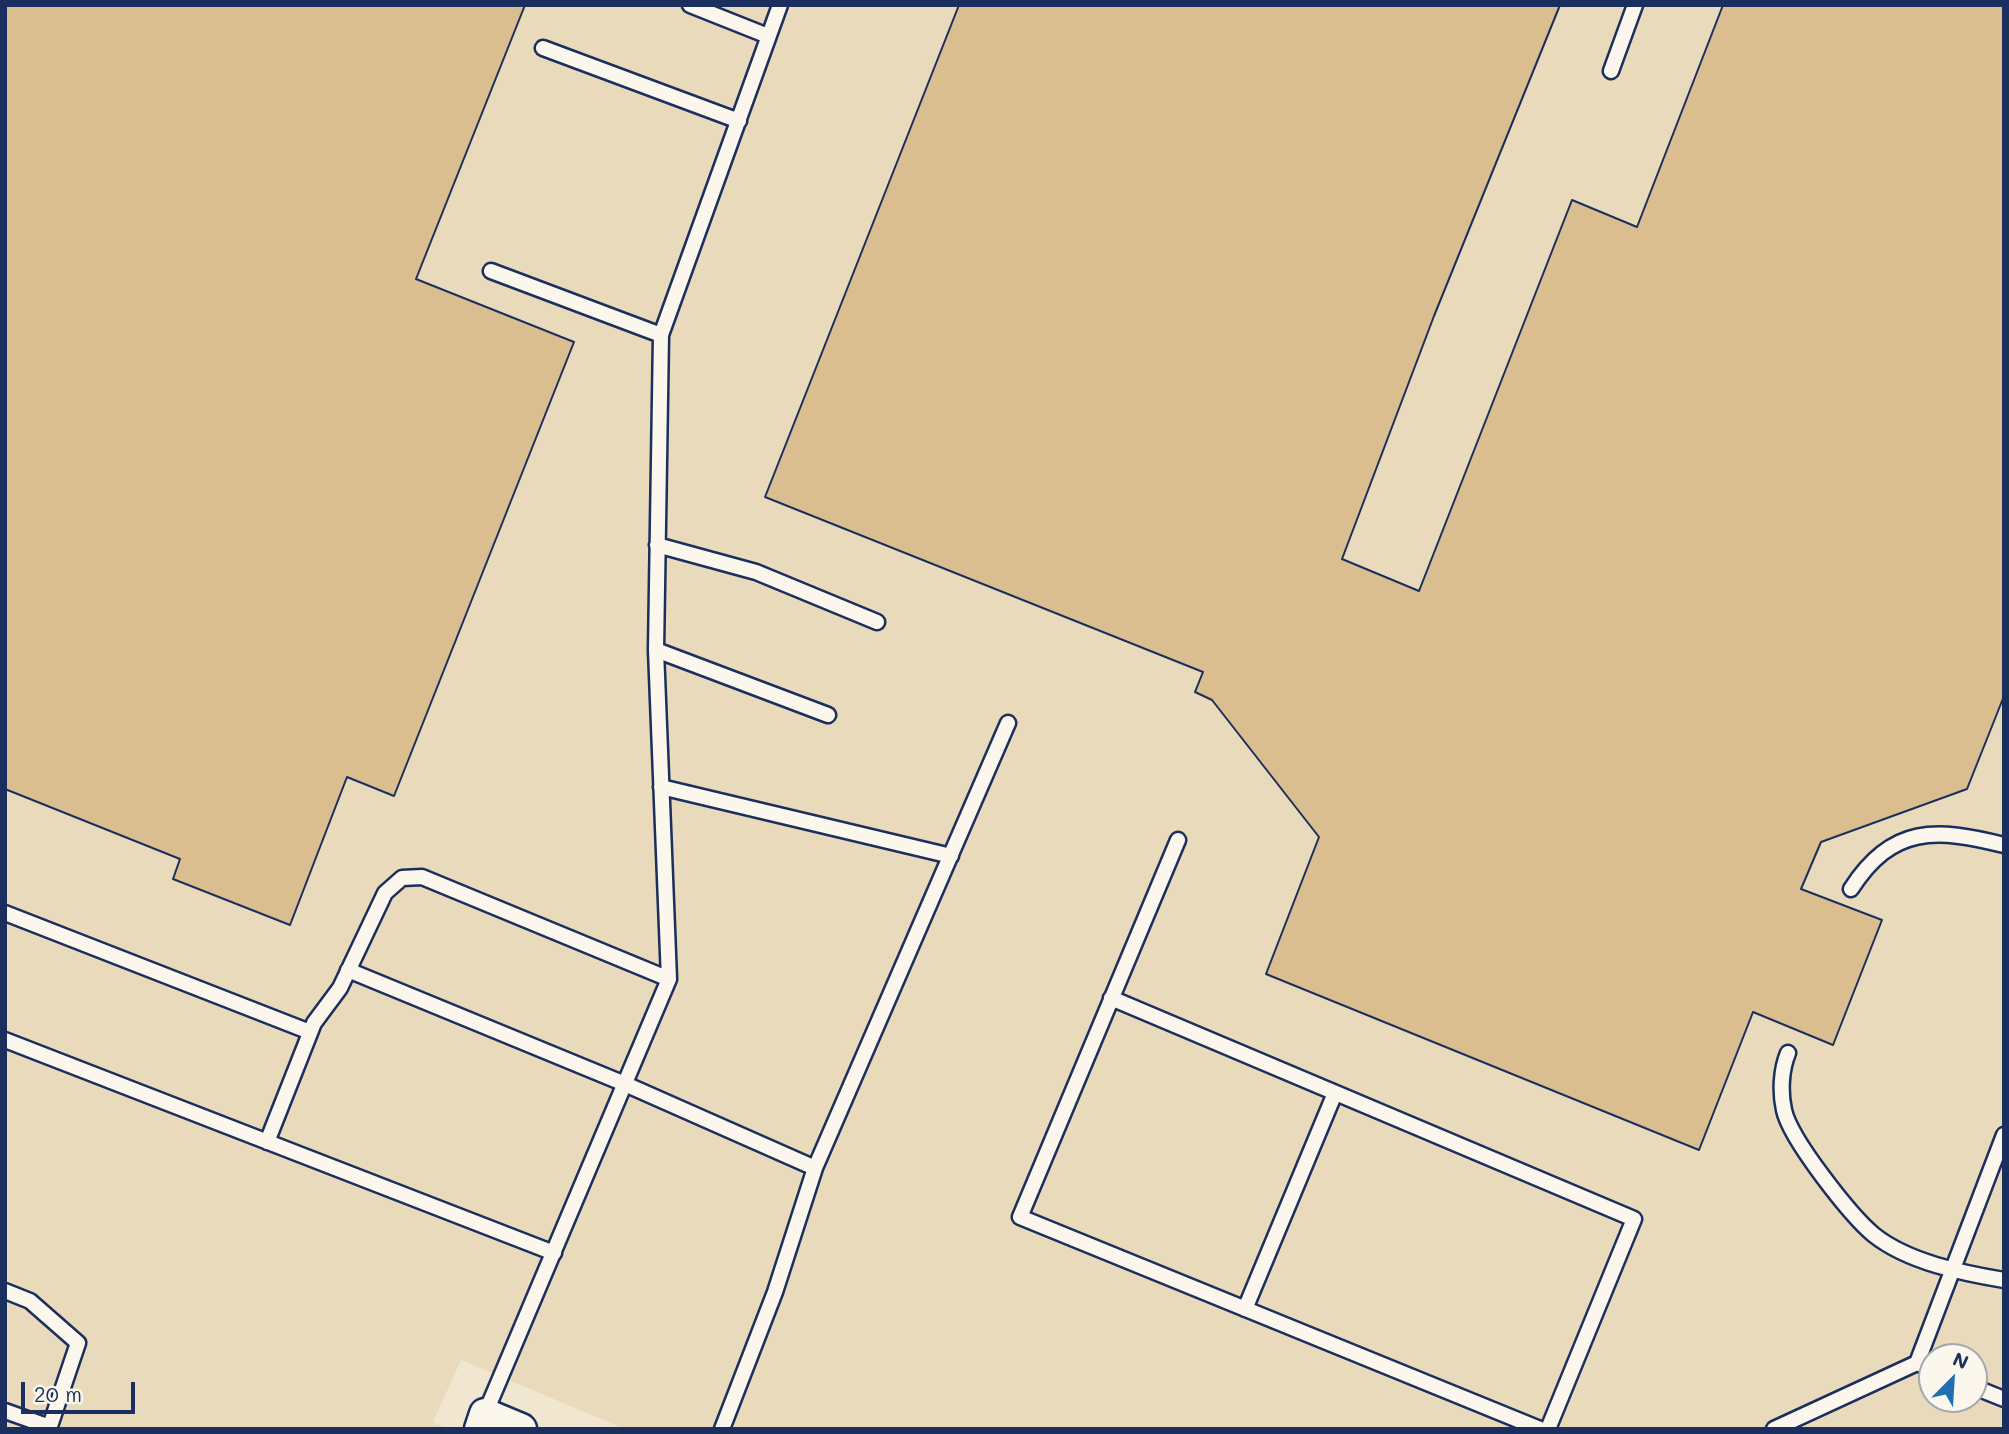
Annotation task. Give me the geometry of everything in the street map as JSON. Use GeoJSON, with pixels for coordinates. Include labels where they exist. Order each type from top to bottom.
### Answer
{"type":"FeatureCollection","features":[{"type":"Feature","properties":{"kind":"street"},"geometry":{"type":"LineString","coordinates":[[483,1421],[521,1429]]}},
{"type":"Feature","properties":{"kind":"lane"},"geometry":{"type":"LineString","coordinates":[[690,5],[768,36]]}},
{"type":"Feature","properties":{"kind":"lane"},"geometry":{"type":"LineString","coordinates":[[483,1421],[669,979],[656,650],[662,335],[780,5]]}},
{"type":"Feature","properties":{"kind":"lane"},"geometry":{"type":"LineString","coordinates":[[1611,71],[1635,5]]}},
{"type":"Feature","properties":{"kind":"lane"},"geometry":{"type":"LineString","coordinates":[[543,48],[738,121]]}},
{"type":"Feature","properties":{"kind":"lane"},"geometry":{"type":"LineString","coordinates":[[491,271],[662,335]]}},
{"type":"Feature","properties":{"kind":"lane"},"geometry":{"type":"LineString","coordinates":[[657,545],[755,572],[877,622]]}},
{"type":"Feature","properties":{"kind":"lane"},"geometry":{"type":"LineString","coordinates":[[656,650],[828,715]]}},
{"type":"Feature","properties":{"kind":"lane"},"geometry":{"type":"LineString","coordinates":[[722,1429],[775,1292],[815,1167],[1008,723]]}},
{"type":"Feature","properties":{"kind":"lane"},"geometry":{"type":"LineString","coordinates":[[662,787],[951,856]]}},
{"type":"Feature","properties":{"kind":"lane"},"geometry":{"type":"LineString","coordinates":[[1851,889],[1865,867],[1883,849],[1905,838],[1942,834],[2004,845]]}},
{"type":"Feature","properties":{"kind":"lane"},"geometry":{"type":"LineString","coordinates":[[1178,840],[1020,1217],[1540,1429]]}},
{"type":"Feature","properties":{"kind":"lane"},"geometry":{"type":"LineString","coordinates":[[267,1142],[310,1032],[348,970],[385,893],[402,878],[422,877],[669,979]]}},
{"type":"Feature","properties":{"kind":"lane"},"geometry":{"type":"LineString","coordinates":[[5,913],[310,1032]]}},
{"type":"Feature","properties":{"kind":"lane"},"geometry":{"type":"LineString","coordinates":[[348,970],[625,1084],[815,1167]]}},
{"type":"Feature","properties":{"kind":"lane"},"geometry":{"type":"LineString","coordinates":[[1111,998],[1634,1219],[1548,1429]]}},
{"type":"Feature","properties":{"kind":"lane"},"geometry":{"type":"LineString","coordinates":[[5,1040],[554,1253]]}},
{"type":"Feature","properties":{"kind":"lane"},"geometry":{"type":"LineString","coordinates":[[1788,1053],[1782,1086],[1784,1112],[1801,1146],[1874,1235],[1952,1271],[2004,1280]]}},
{"type":"Feature","properties":{"kind":"lane"},"geometry":{"type":"LineString","coordinates":[[1245,1309],[1335,1093]]}},
{"type":"Feature","properties":{"kind":"lane"},"geometry":{"type":"LineString","coordinates":[[1774,1429],[1917,1363],[2004,1135]]}},
{"type":"Feature","properties":{"kind":"lane"},"geometry":{"type":"LineString","coordinates":[[5,1291],[30,1301],[78,1343],[50,1428],[5,1411]]}},
{"type":"Feature","properties":{"kind":"shaded area"},"geometry":{"type":"Polygon","coordinates":[[[5,5],[2004,5],[2004,1429],[625,1429],[461,1360],[433,1422],[448,1429],[5,1429],[5,5]]]}},
{"type":"Feature","properties":{"kind":"building"},"geometry":{"type":"Polygon","coordinates":[[[5,5],[525,5],[416,279],[574,342],[394,796],[347,777],[290,925],[173,879],[180,859],[5,789],[5,5]]]}},
{"type":"Feature","properties":{"kind":"building"},"geometry":{"type":"Polygon","coordinates":[[[959,5],[1560,5],[1434,316],[1342,559],[1419,591],[1572,200],[1637,227],[1723,5],[2004,5],[2004,696],[1967,789],[1821,842],[1801,889],[1882,920],[1833,1045],[1753,1012],[1699,1150],[1266,974],[1319,837],[1212,700],[1195,692],[1203,672],[765,497],[959,5]]]}}]}
